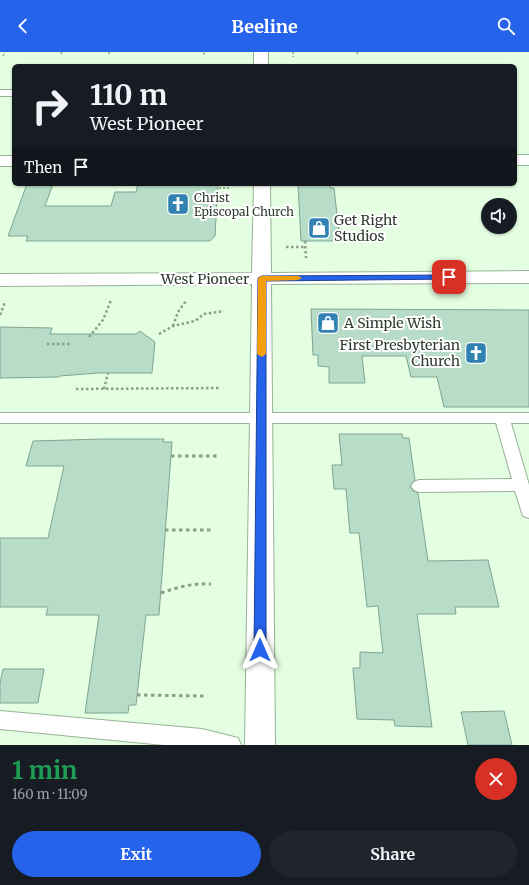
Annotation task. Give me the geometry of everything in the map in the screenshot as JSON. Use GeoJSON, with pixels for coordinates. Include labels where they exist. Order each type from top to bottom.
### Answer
{"type":"FeatureCollection","features":[{"type":"Feature","properties":{"kind":"main road"},"geometry":{"type":"LineString","coordinates":[[261,52],[261,64]]}},
{"type":"Feature","properties":{"kind":"main road"},"geometry":{"type":"LineString","coordinates":[[517,160],[529,160]]}},
{"type":"Feature","properties":{"kind":"main road"},"geometry":{"type":"LineString","coordinates":[[0,161],[12,161]]}},
{"type":"Feature","properties":{"kind":"main road"},"geometry":{"type":"LineString","coordinates":[[260,745],[262,186]]}},
{"type":"Feature","properties":{"kind":"main road","name":"West Pioneer"},"geometry":{"type":"LineString","coordinates":[[3,288],[262,278],[529,277]]}},
{"type":"Feature","properties":{"kind":"lane"},"geometry":{"type":"LineString","coordinates":[[0,94],[12,94]]}},
{"type":"Feature","properties":{"kind":"lane"},"geometry":{"type":"LineString","coordinates":[[0,418],[261,416],[294,418],[529,418]]}},
{"type":"Feature","properties":{"kind":"lane"},"geometry":{"type":"LineString","coordinates":[[502,418],[529,512]]}},
{"type":"Feature","properties":{"kind":"lane"},"geometry":{"type":"LineString","coordinates":[[419,486],[521,485]]}},
{"type":"Feature","properties":{"kind":"lane"},"geometry":{"type":"LineString","coordinates":[[0,720],[202,739],[231,745]]}},
{"type":"Feature","properties":{"kind":"path"},"geometry":{"type":"LineString","coordinates":[[3,56],[5,52]]}},
{"type":"Feature","properties":{"kind":"path"},"geometry":{"type":"LineString","coordinates":[[293,52],[293,57]]}},
{"type":"Feature","properties":{"kind":"path"},"geometry":{"type":"LineString","coordinates":[[219,188],[230,188]]}},
{"type":"Feature","properties":{"kind":"path"},"geometry":{"type":"LineString","coordinates":[[211,216],[217,213],[228,213]]}},
{"type":"Feature","properties":{"kind":"path"},"geometry":{"type":"LineString","coordinates":[[305,241],[306,258]]}},
{"type":"Feature","properties":{"kind":"path"},"geometry":{"type":"LineString","coordinates":[[285,247],[305,247]]}},
{"type":"Feature","properties":{"kind":"path"},"geometry":{"type":"LineString","coordinates":[[0,315],[3,288]]}},
{"type":"Feature","properties":{"kind":"path"},"geometry":{"type":"LineString","coordinates":[[173,326],[178,312],[190,295]]}},
{"type":"Feature","properties":{"kind":"path"},"geometry":{"type":"LineString","coordinates":[[90,337],[103,320],[110,306],[112,296]]}},
{"type":"Feature","properties":{"kind":"path"},"geometry":{"type":"LineString","coordinates":[[159,334],[173,326],[195,321],[204,314],[224,311]]}},
{"type":"Feature","properties":{"kind":"path"},"geometry":{"type":"LineString","coordinates":[[47,344],[71,344]]}},
{"type":"Feature","properties":{"kind":"path"},"geometry":{"type":"LineString","coordinates":[[104,389],[108,373]]}},
{"type":"Feature","properties":{"kind":"path"},"geometry":{"type":"LineString","coordinates":[[76,389],[220,388]]}},
{"type":"Feature","properties":{"kind":"path"},"geometry":{"type":"LineString","coordinates":[[171,456],[217,456]]}},
{"type":"Feature","properties":{"kind":"path"},"geometry":{"type":"LineString","coordinates":[[165,530],[213,530]]}},
{"type":"Feature","properties":{"kind":"path"},"geometry":{"type":"LineString","coordinates":[[161,593],[185,585],[197,583],[210,584]]}},
{"type":"Feature","properties":{"kind":"path"},"geometry":{"type":"LineString","coordinates":[[138,694],[204,696]]}},
{"type":"Feature","properties":{"kind":"building"},"geometry":{"type":"Polygon","coordinates":[[[26,186],[52,186],[45,206],[111,206],[115,192],[136,192],[138,186],[218,186],[215,236],[210,241],[26,241],[28,236],[8,236],[26,186]]]}},
{"type":"Feature","properties":{"kind":"building"},"geometry":{"type":"Polygon","coordinates":[[[298,186],[330,186],[330,188],[334,188],[340,241],[301,241],[298,186]]]}},
{"type":"Feature","properties":{"kind":"building"},"geometry":{"type":"Polygon","coordinates":[[[311,309],[529,310],[529,407],[444,407],[437,377],[411,377],[406,356],[362,356],[365,383],[329,383],[329,367],[318,366],[318,355],[313,355],[311,309]]]}},
{"type":"Feature","properties":{"kind":"building"},"geometry":{"type":"Polygon","coordinates":[[[0,327],[52,328],[50,334],[136,334],[140,331],[155,342],[152,373],[98,373],[59,377],[0,378],[0,327]]]}},
{"type":"Feature","properties":{"kind":"building"},"geometry":{"type":"Polygon","coordinates":[[[339,434],[402,434],[403,438],[409,438],[415,480],[410,486],[413,491],[418,493],[428,561],[488,560],[499,607],[455,607],[456,614],[417,614],[432,727],[395,726],[394,720],[357,719],[353,668],[360,668],[360,652],[383,653],[378,606],[367,607],[359,533],[350,533],[346,489],[334,489],[332,465],[342,465],[339,434]]]}},
{"type":"Feature","properties":{"kind":"building"},"geometry":{"type":"Polygon","coordinates":[[[164,439],[163,442],[172,442],[159,615],[146,615],[136,705],[129,705],[128,713],[85,713],[99,615],[46,615],[48,607],[0,607],[0,538],[48,538],[64,466],[26,466],[33,441],[164,439]]]}},
{"type":"Feature","properties":{"kind":"building"},"geometry":{"type":"Polygon","coordinates":[[[3,669],[44,669],[38,703],[0,703],[0,683],[3,669]]]}},
{"type":"Feature","properties":{"kind":"building"},"geometry":{"type":"Polygon","coordinates":[[[504,711],[512,745],[468,745],[461,712],[504,711]]]}},
{"type":"Feature","properties":{"kind":"slow traffic"},"geometry":{"type":"LineString","coordinates":[[262,354],[262,278],[298,278]]}},
{"type":"Feature","properties":{"kind":"place","name":"Christ Episcopal Church"},"geometry":{"type":"Point","coordinates":[178,204]}},
{"type":"Feature","properties":{"kind":"place","name":"Get Right Studios"},"geometry":{"type":"Point","coordinates":[319,228]}},
{"type":"Feature","properties":{"kind":"place","name":"A Simple Wish"},"geometry":{"type":"Point","coordinates":[328,323]}},
{"type":"Feature","properties":{"kind":"place","name":"First Presbyterian Church"},"geometry":{"type":"Point","coordinates":[476,353]}},
{"type":"Feature","properties":{"kind":"route"},"geometry":{"type":"LineString","coordinates":[[260,650],[262,278],[449,277]]}}]}
